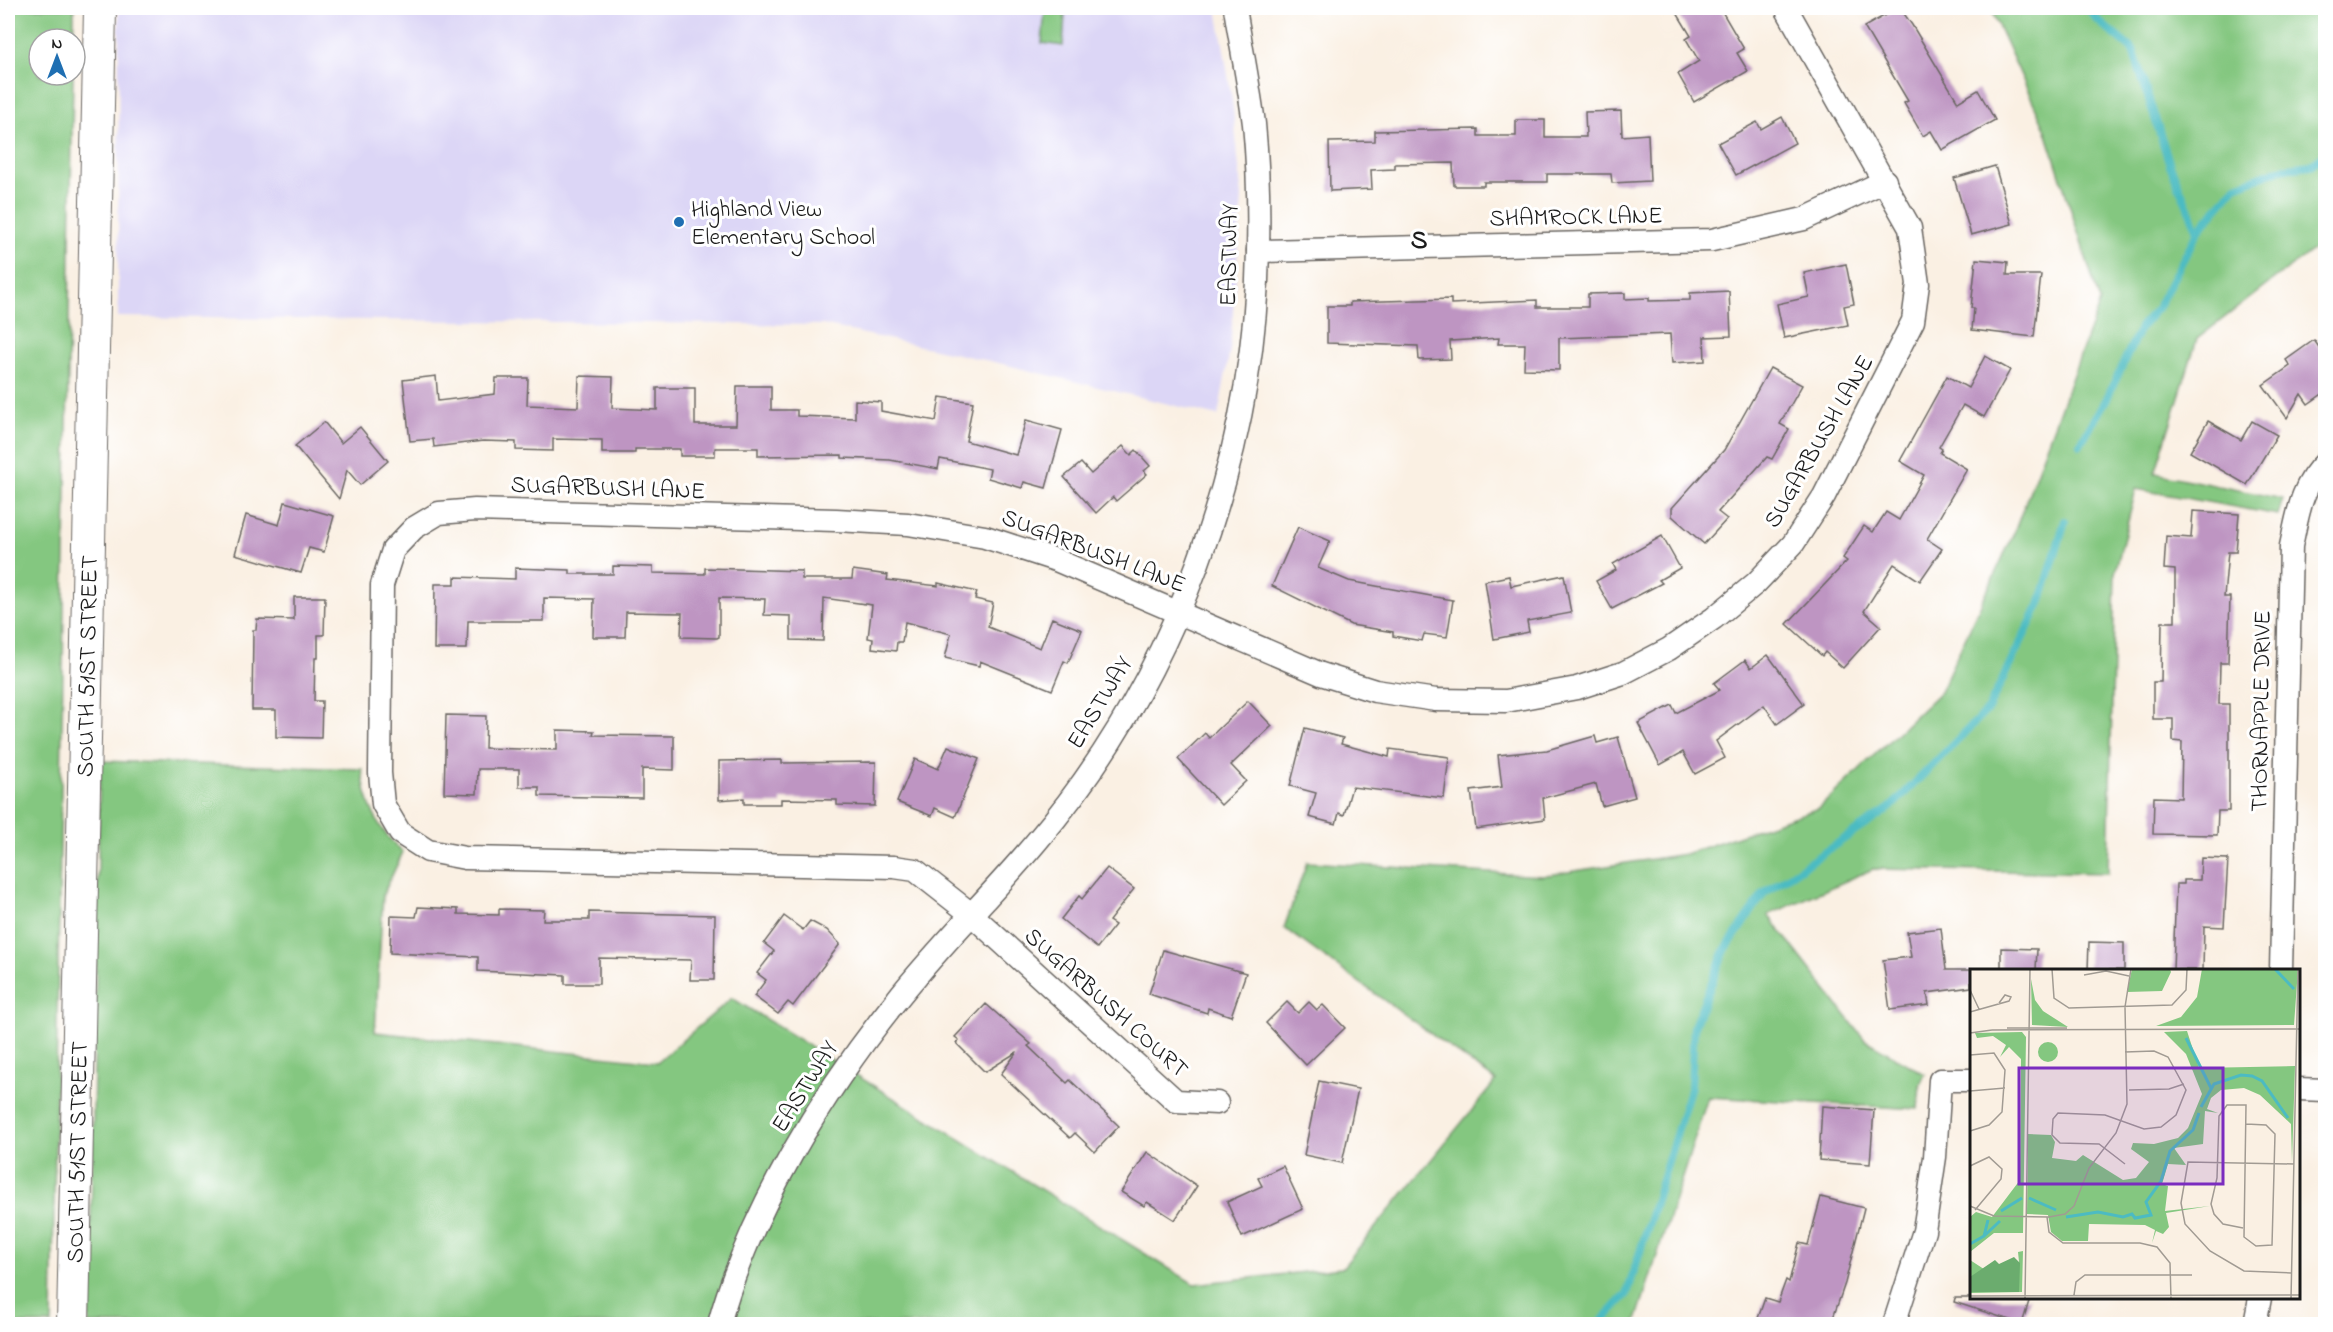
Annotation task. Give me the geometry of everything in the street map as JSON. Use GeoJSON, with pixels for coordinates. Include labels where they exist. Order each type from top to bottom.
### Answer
{"type":"FeatureCollection","features":[{"type":"Feature","properties":{"kind":"street","name":"SOUTH 51ST STREET"},"geometry":{"type":"LineString","coordinates":[[73,1324],[100,8]]}},
{"type":"Feature","properties":{"kind":"street","name":"EASTWAY"},"geometry":{"type":"LineString","coordinates":[[719,1324],[754,1231],[795,1150],[838,1075],[897,999],[1039,839],[1109,743],[1179,612],[1212,523],[1239,418],[1252,336],[1258,251],[1254,126],[1235,8]]}},
{"type":"Feature","properties":{"kind":"street","name":"SUGARBUSH LANE"},"geometry":{"type":"LineString","coordinates":[[971,915],[915,870],[894,867],[465,858],[428,851],[400,833],[383,804],[380,773],[382,585],[393,550],[414,528],[440,513],[475,510],[908,524],[985,537],[1056,560],[1321,674],[1375,691],[1436,700],[1506,701],[1577,688],[1623,673],[1669,649],[1731,604],[1793,544],[1824,496],[1913,321],[1918,284],[1916,251],[1910,228],[1786,8]]}},
{"type":"Feature","properties":{"kind":"street","name":"SHAMROCK LANE"},"geometry":{"type":"LineString","coordinates":[[1258,251],[1712,240],[1804,219],[1885,181]]}},
{"type":"Feature","properties":{"kind":"street","name":"THORNAPPLE DRIVE"},"geometry":{"type":"LineString","coordinates":[[2281,969],[2291,546],[2301,500],[2312,474],[2325,462]]}},
{"type":"Feature","properties":{"kind":"street","name":"SUGARBUSH COURT"},"geometry":{"type":"LineString","coordinates":[[971,915],[1176,1101],[1217,1103]]}},
{"type":"Feature","properties":{"kind":"street"},"geometry":{"type":"LineString","coordinates":[[1894,1324],[1924,1231],[1935,1157],[1940,1080],[1970,1080]]}},
{"type":"Feature","properties":{"kind":"street"},"geometry":{"type":"LineString","coordinates":[[2300,1089],[2325,1090]]}},
{"type":"Feature","properties":{"kind":"street"},"geometry":{"type":"LineString","coordinates":[[2255,1324],[2260,1299]]}},
{"type":"Feature","properties":{"kind":"shaded area","name":"Highland View Elementary School"},"geometry":{"type":"Polygon","coordinates":[[[119,8],[1217,8],[1232,100],[1242,197],[1230,350],[1218,416],[990,361],[823,325],[118,317],[119,8]]]}},
{"type":"Feature","properties":{"kind":"green space"},"geometry":{"type":"Polygon","coordinates":[[[13,8],[74,8],[74,27],[27,27],[27,87],[73,87],[52,1324],[8,1324],[8,724],[13,8]]]}},
{"type":"Feature","properties":{"kind":"green space"},"geometry":{"type":"Polygon","coordinates":[[[1990,8],[2325,8],[2325,250],[2311,251],[2197,339],[2155,473],[2283,499],[2278,515],[2136,489],[2115,573],[2108,873],[1873,869],[1768,915],[1865,1040],[1925,1074],[1920,1085],[1918,1109],[1708,1097],[1635,1324],[89,1324],[100,761],[362,769],[366,793],[374,815],[386,835],[403,852],[383,895],[375,1032],[657,1062],[732,998],[1194,1284],[1342,1268],[1496,1081],[1284,928],[1307,862],[1542,876],[1685,854],[1819,808],[1940,692],[2014,533],[2100,302],[2045,128],[1990,8]]]}},
{"type":"Feature","properties":{"kind":"green space"},"geometry":{"type":"Polygon","coordinates":[[[1045,10],[1065,13],[1063,46],[1042,43],[1045,10]]]}},
{"type":"Feature","properties":{"kind":"building"},"geometry":{"type":"Polygon","coordinates":[[[1674,8],[1720,8],[1744,49],[1737,53],[1748,71],[1694,102],[1678,74],[1699,61],[1686,39],[1691,36],[1674,8]]]}},
{"type":"Feature","properties":{"kind":"building"},"geometry":{"type":"Polygon","coordinates":[[[1898,8],[1912,25],[1958,102],[1978,90],[1995,120],[1942,150],[1931,131],[1923,136],[1904,103],[1908,101],[1864,27],[1898,8]]]}},
{"type":"Feature","properties":{"kind":"building"},"geometry":{"type":"Polygon","coordinates":[[[1621,111],[1622,136],[1648,134],[1650,181],[1612,183],[1611,174],[1547,174],[1547,182],[1484,182],[1484,186],[1454,186],[1453,163],[1395,164],[1395,169],[1371,170],[1372,189],[1330,191],[1329,142],[1375,141],[1375,131],[1478,129],[1478,136],[1516,136],[1516,120],[1545,120],[1545,137],[1586,137],[1585,112],[1621,111]]]}},
{"type":"Feature","properties":{"kind":"building"},"geometry":{"type":"Polygon","coordinates":[[[1782,117],[1795,143],[1736,175],[1718,143],[1757,122],[1761,129],[1782,117]]]}},
{"type":"Feature","properties":{"kind":"building"},"geometry":{"type":"Polygon","coordinates":[[[1995,166],[2012,224],[1971,235],[1954,178],[1995,166]]]}},
{"type":"Feature","properties":{"kind":"building"},"geometry":{"type":"Polygon","coordinates":[[[1976,259],[2008,262],[2007,275],[2041,275],[2034,337],[1972,330],[1974,308],[1971,308],[1976,259]]]}},
{"type":"Feature","properties":{"kind":"building"},"geometry":{"type":"Polygon","coordinates":[[[1846,264],[1854,304],[1844,306],[1848,325],[1784,338],[1777,304],[1809,297],[1804,273],[1846,264]]]}},
{"type":"Feature","properties":{"kind":"building"},"geometry":{"type":"Polygon","coordinates":[[[1729,291],[1731,336],[1704,337],[1705,361],[1672,363],[1670,334],[1559,338],[1559,370],[1524,369],[1525,344],[1498,344],[1499,338],[1450,341],[1451,359],[1419,360],[1418,346],[1327,343],[1327,306],[1350,306],[1350,302],[1451,299],[1451,304],[1537,300],[1537,307],[1588,307],[1588,294],[1625,293],[1625,299],[1649,298],[1649,301],[1690,300],[1690,293],[1729,291]]]}},
{"type":"Feature","properties":{"kind":"building"},"geometry":{"type":"Polygon","coordinates":[[[2314,340],[2325,356],[2325,392],[2308,404],[2301,394],[2287,418],[2263,385],[2290,366],[2286,360],[2314,340]]]}},
{"type":"Feature","properties":{"kind":"building"},"geometry":{"type":"Polygon","coordinates":[[[1985,356],[2010,370],[1984,417],[1963,405],[1939,447],[1942,449],[1940,453],[1967,469],[1927,539],[1942,549],[1920,581],[1894,564],[1864,611],[1881,626],[1843,668],[1825,652],[1822,656],[1787,624],[1847,561],[1843,558],[1864,526],[1873,532],[1886,512],[1899,520],[1924,475],[1900,461],[1947,376],[1968,388],[1985,356]]]}},
{"type":"Feature","properties":{"kind":"building"},"geometry":{"type":"Polygon","coordinates":[[[1770,368],[1802,385],[1780,424],[1789,429],[1772,459],[1767,457],[1718,512],[1727,519],[1704,544],[1672,516],[1672,508],[1724,450],[1770,368]]]}},
{"type":"Feature","properties":{"kind":"building"},"geometry":{"type":"Polygon","coordinates":[[[436,376],[438,401],[495,394],[496,378],[528,378],[527,405],[578,407],[579,376],[613,377],[612,408],[657,410],[657,388],[695,388],[695,425],[736,425],[737,386],[771,386],[771,410],[797,410],[797,416],[855,418],[855,400],[881,402],[881,411],[936,421],[940,397],[973,402],[966,441],[1016,455],[1026,420],[1062,430],[1046,488],[1024,482],[1022,488],[988,478],[990,469],[940,459],[938,469],[890,460],[842,458],[842,455],[758,456],[758,448],[715,448],[715,456],[680,456],[680,449],[635,449],[635,453],[602,453],[602,440],[553,439],[553,451],[516,450],[516,442],[483,441],[434,447],[433,439],[410,441],[403,380],[436,376]]]}},
{"type":"Feature","properties":{"kind":"building"},"geometry":{"type":"Polygon","coordinates":[[[2208,421],[2241,440],[2252,421],[2277,435],[2247,485],[2190,452],[2208,421]]]}},
{"type":"Feature","properties":{"kind":"building"},"geometry":{"type":"Polygon","coordinates":[[[324,422],[341,443],[360,427],[388,461],[360,485],[347,470],[339,499],[295,446],[324,422]]]}},
{"type":"Feature","properties":{"kind":"building"},"geometry":{"type":"Polygon","coordinates":[[[1123,446],[1131,455],[1136,450],[1150,466],[1144,471],[1147,474],[1116,501],[1113,497],[1096,513],[1064,477],[1081,463],[1091,474],[1123,446]]]}},
{"type":"Feature","properties":{"kind":"building"},"geometry":{"type":"Polygon","coordinates":[[[285,502],[334,516],[324,552],[309,548],[301,573],[235,554],[246,515],[279,525],[285,502]]]}},
{"type":"Feature","properties":{"kind":"building"},"geometry":{"type":"Polygon","coordinates":[[[2193,511],[2239,514],[2236,552],[2228,552],[2224,597],[2230,597],[2228,663],[2220,663],[2219,704],[2229,704],[2229,811],[2218,811],[2217,835],[2153,834],[2154,797],[2181,798],[2182,742],[2173,741],[2173,719],[2153,719],[2153,682],[2161,682],[2162,622],[2175,622],[2175,570],[2164,569],[2166,536],[2191,538],[2193,511]]]}},
{"type":"Feature","properties":{"kind":"building"},"geometry":{"type":"Polygon","coordinates":[[[1298,527],[1330,541],[1318,568],[1349,581],[1453,600],[1447,637],[1424,634],[1422,641],[1393,636],[1393,632],[1351,625],[1272,586],[1298,527]]]}},
{"type":"Feature","properties":{"kind":"building"},"geometry":{"type":"Polygon","coordinates":[[[1662,536],[1680,568],[1659,580],[1662,583],[1612,609],[1596,581],[1616,570],[1613,564],[1662,536]]]}},
{"type":"Feature","properties":{"kind":"building"},"geometry":{"type":"Polygon","coordinates":[[[613,566],[653,567],[653,573],[705,574],[705,568],[802,571],[802,579],[852,579],[853,570],[888,575],[887,580],[938,586],[938,583],[977,592],[975,599],[993,603],[988,627],[1040,648],[1052,618],[1082,630],[1068,663],[1064,661],[1052,690],[980,661],[979,666],[945,658],[951,634],[905,622],[902,642],[897,642],[896,651],[872,648],[873,639],[868,638],[872,605],[824,598],[823,641],[791,640],[791,616],[764,615],[765,599],[719,598],[719,637],[717,638],[681,637],[682,613],[626,612],[625,637],[593,637],[594,599],[544,598],[544,621],[468,621],[467,649],[434,649],[435,584],[455,584],[455,577],[515,579],[515,568],[570,570],[570,574],[613,574],[613,566]]]}},
{"type":"Feature","properties":{"kind":"building"},"geometry":{"type":"Polygon","coordinates":[[[1564,575],[1571,613],[1527,621],[1529,632],[1494,639],[1485,581],[1509,576],[1511,586],[1564,575]]]}},
{"type":"Feature","properties":{"kind":"building"},"geometry":{"type":"Polygon","coordinates":[[[294,597],[325,597],[324,635],[318,635],[318,658],[315,658],[314,701],[322,701],[321,738],[276,737],[276,710],[252,710],[253,630],[256,630],[257,619],[294,620],[294,597]]]}},
{"type":"Feature","properties":{"kind":"building"},"geometry":{"type":"Polygon","coordinates":[[[1768,655],[1804,704],[1777,724],[1764,705],[1716,741],[1725,758],[1695,774],[1683,752],[1660,765],[1638,723],[1672,705],[1676,713],[1720,690],[1714,683],[1745,660],[1751,668],[1768,655]]]}},
{"type":"Feature","properties":{"kind":"building"},"geometry":{"type":"Polygon","coordinates":[[[1248,701],[1272,726],[1231,765],[1246,781],[1221,805],[1178,759],[1205,733],[1209,738],[1248,701]]]}},
{"type":"Feature","properties":{"kind":"building"},"geometry":{"type":"Polygon","coordinates":[[[446,715],[486,716],[485,748],[557,750],[557,730],[594,731],[593,735],[674,736],[674,770],[642,769],[642,798],[539,796],[539,787],[519,787],[519,769],[478,769],[477,794],[444,793],[446,715]]]}},
{"type":"Feature","properties":{"kind":"building"},"geometry":{"type":"Polygon","coordinates":[[[1305,728],[1343,738],[1341,744],[1389,757],[1390,749],[1449,757],[1444,798],[1352,787],[1344,815],[1339,813],[1336,824],[1309,817],[1316,793],[1290,786],[1305,728]]]}},
{"type":"Feature","properties":{"kind":"building"},"geometry":{"type":"Polygon","coordinates":[[[1595,736],[1597,743],[1618,737],[1635,797],[1602,806],[1596,784],[1543,798],[1545,819],[1476,829],[1471,791],[1502,787],[1498,755],[1547,750],[1595,736]]]}},
{"type":"Feature","properties":{"kind":"building"},"geometry":{"type":"Polygon","coordinates":[[[948,746],[979,759],[955,817],[935,808],[932,816],[897,802],[915,759],[938,769],[948,746]]]}},
{"type":"Feature","properties":{"kind":"building"},"geometry":{"type":"Polygon","coordinates":[[[782,760],[782,763],[876,762],[875,806],[837,805],[837,800],[781,799],[781,804],[744,804],[744,798],[719,800],[719,761],[782,760]]]}},
{"type":"Feature","properties":{"kind":"building"},"geometry":{"type":"Polygon","coordinates":[[[2201,858],[2228,859],[2224,927],[2204,926],[2203,969],[2173,969],[2176,884],[2184,884],[2184,880],[2200,880],[2201,858]]]}},
{"type":"Feature","properties":{"kind":"building"},"geometry":{"type":"Polygon","coordinates":[[[1107,868],[1134,889],[1109,921],[1115,925],[1097,948],[1061,919],[1079,896],[1082,899],[1107,868]]]}},
{"type":"Feature","properties":{"kind":"building"},"geometry":{"type":"Polygon","coordinates":[[[418,907],[458,909],[458,914],[499,915],[499,909],[544,910],[543,920],[589,920],[589,912],[715,915],[714,980],[690,980],[691,960],[599,958],[599,984],[565,984],[565,975],[478,971],[478,957],[390,953],[391,916],[416,917],[418,907]]]}},
{"type":"Feature","properties":{"kind":"building"},"geometry":{"type":"Polygon","coordinates":[[[784,916],[803,930],[810,921],[827,930],[840,944],[793,1006],[788,1002],[778,1014],[754,996],[766,980],[757,973],[774,951],[764,943],[784,916]]]}},
{"type":"Feature","properties":{"kind":"building"},"geometry":{"type":"Polygon","coordinates":[[[1941,928],[1946,970],[1970,970],[1970,987],[1927,993],[1929,1005],[1890,1010],[1883,960],[1911,957],[1907,932],[1941,928]]]}},
{"type":"Feature","properties":{"kind":"building"},"geometry":{"type":"Polygon","coordinates":[[[2089,942],[2124,943],[2124,969],[2088,969],[2089,942]]]}},
{"type":"Feature","properties":{"kind":"building"},"geometry":{"type":"Polygon","coordinates":[[[2001,948],[2037,949],[2036,969],[2001,969],[2001,948]]]}},
{"type":"Feature","properties":{"kind":"building"},"geometry":{"type":"Polygon","coordinates":[[[1163,950],[1246,973],[1231,1016],[1208,1008],[1207,1013],[1149,994],[1163,950]]]}},
{"type":"Feature","properties":{"kind":"building"},"geometry":{"type":"Polygon","coordinates":[[[1287,1002],[1298,1013],[1309,1002],[1317,1010],[1323,1005],[1345,1028],[1306,1065],[1266,1023],[1287,1002]]]}},
{"type":"Feature","properties":{"kind":"building"},"geometry":{"type":"Polygon","coordinates":[[[986,1004],[1031,1044],[1028,1046],[1067,1083],[1070,1080],[1119,1126],[1095,1152],[1075,1133],[1070,1138],[1001,1074],[1017,1052],[985,1072],[956,1043],[959,1040],[955,1037],[986,1004]]]}},
{"type":"Feature","properties":{"kind":"building"},"geometry":{"type":"Polygon","coordinates":[[[1319,1081],[1358,1089],[1342,1163],[1304,1155],[1319,1081]]]}},
{"type":"Feature","properties":{"kind":"building"},"geometry":{"type":"Polygon","coordinates":[[[1822,1106],[1874,1110],[1870,1164],[1819,1160],[1822,1106]]]}},
{"type":"Feature","properties":{"kind":"building"},"geometry":{"type":"Polygon","coordinates":[[[1147,1152],[1197,1186],[1175,1220],[1147,1202],[1144,1206],[1121,1192],[1147,1152]]]}},
{"type":"Feature","properties":{"kind":"building"},"geometry":{"type":"Polygon","coordinates":[[[1283,1166],[1303,1209],[1242,1237],[1227,1202],[1262,1186],[1258,1178],[1283,1166]]]}},
{"type":"Feature","properties":{"kind":"building"},"geometry":{"type":"Polygon","coordinates":[[[1821,1197],[1864,1208],[1845,1283],[1831,1324],[1756,1324],[1765,1298],[1778,1302],[1786,1280],[1789,1282],[1799,1243],[1808,1245],[1821,1197]]]}},
{"type":"Feature","properties":{"kind":"building"},"geometry":{"type":"Polygon","coordinates":[[[1955,1298],[2030,1299],[2022,1324],[1954,1302],[1955,1298]]]}},
{"type":"Feature","properties":{"kind":"waterway"},"geometry":{"type":"LineString","coordinates":[[2088,8],[2097,20],[2133,50],[2170,165],[2198,231]]}},
{"type":"Feature","properties":{"kind":"waterway"},"geometry":{"type":"LineString","coordinates":[[2080,444],[2106,400],[2140,328],[2158,307],[2198,231],[2236,186],[2280,169],[2311,165],[2326,153]]}},
{"type":"Feature","properties":{"kind":"waterway"},"geometry":{"type":"LineString","coordinates":[[1599,1324],[1627,1294],[1691,1086],[1694,1026],[1725,950],[1764,893],[1890,808],[1988,709],[2041,601],[2065,521]]}},
{"type":"Feature","properties":{"kind":"place","name":"Highland View Elementary School"},"geometry":{"type":"Point","coordinates":[679,222]}},
{"type":"Feature","properties":{"kind":"district","name":"S"},"geometry":{"type":"Point","coordinates":[1419,239]}}]}
